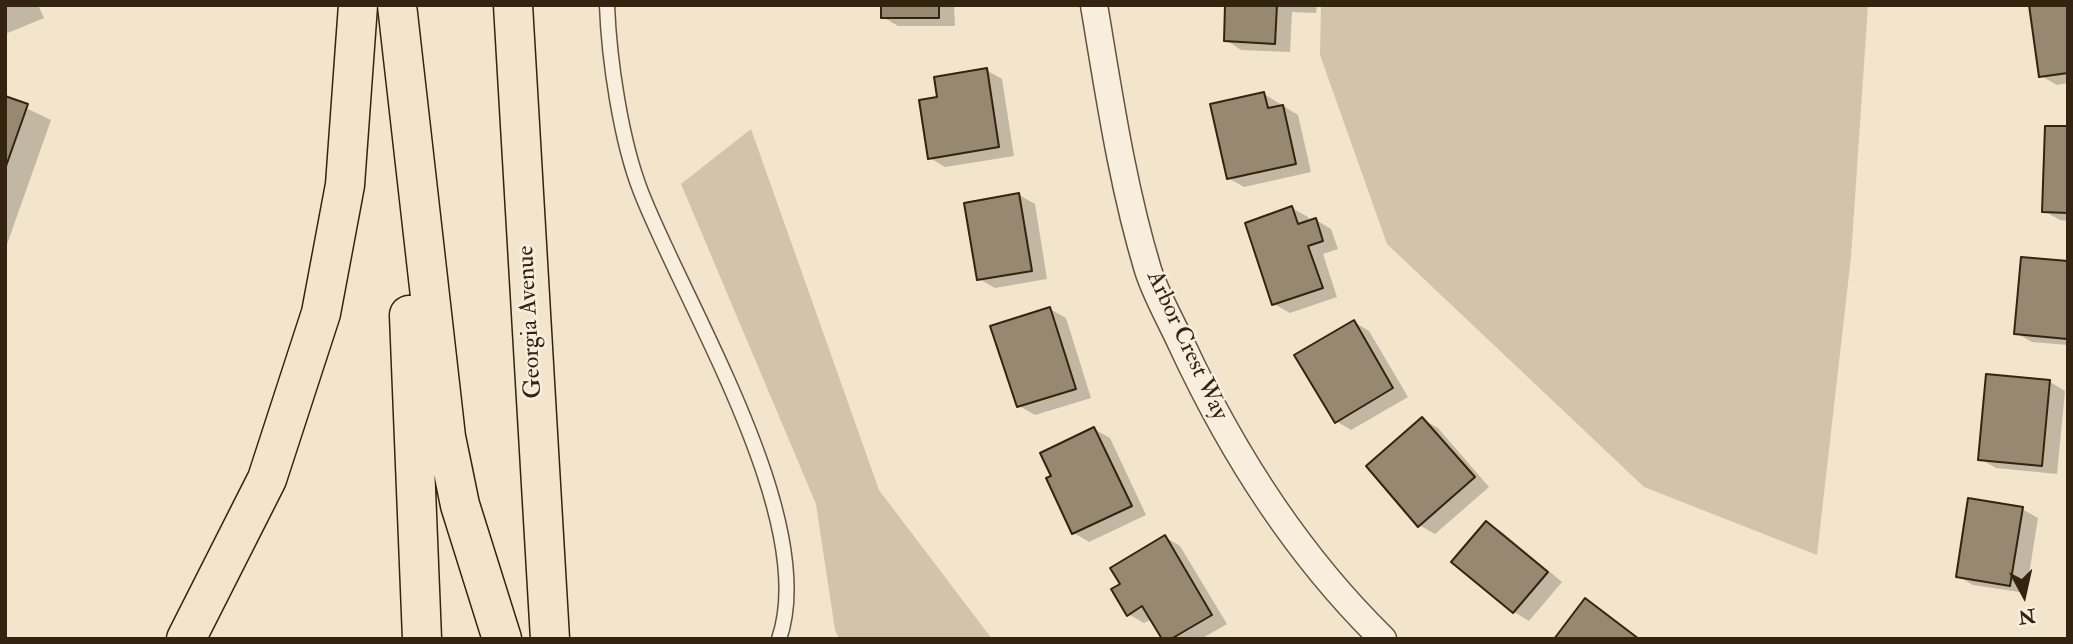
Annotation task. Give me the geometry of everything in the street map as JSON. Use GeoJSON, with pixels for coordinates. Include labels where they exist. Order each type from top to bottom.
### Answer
{"type":"FeatureCollection","features":[{"type":"Feature","properties":{"kind":"main road"},"geometry":{"type":"LineString","coordinates":[[186,639],[267,479],[321,313],[345,186],[358,5]]}},
{"type":"Feature","properties":{"kind":"main road"},"geometry":{"type":"LineString","coordinates":[[396,5],[422,639]]}},
{"type":"Feature","properties":{"kind":"main road"},"geometry":{"type":"LineString","coordinates":[[396,5],[446,437],[460,505],[502,639]]}},
{"type":"Feature","properties":{"kind":"main road","name":"Georgia Avenue"},"geometry":{"type":"LineString","coordinates":[[513,5],[550,639]]}},
{"type":"Feature","properties":{"kind":"street","name":"Arbor Crest Way"},"geometry":{"type":"LineString","coordinates":[[1094,5],[1115,134],[1149,273],[1210,405],[1260,489],[1349,605],[1383,639]]}},
{"type":"Feature","properties":{"kind":"lane"},"geometry":{"type":"LineString","coordinates":[[607,5],[623,127],[640,190],[753,439],[777,514],[788,588],[786,618],[779,639]]}},
{"type":"Feature","properties":{"kind":"shaded area"},"geometry":{"type":"Polygon","coordinates":[[[1321,5],[1868,5],[1851,257],[1817,555],[1644,487],[1387,244],[1320,55],[1321,5]]]}},
{"type":"Feature","properties":{"kind":"shaded area"},"geometry":{"type":"Polygon","coordinates":[[[751,129],[879,490],[992,639],[839,639],[835,630],[816,504],[681,184],[751,129]]]}},
{"type":"Feature","properties":{"kind":"building"},"geometry":{"type":"Polygon","coordinates":[[[881,5],[939,5],[939,18],[881,18],[881,5]]]}},
{"type":"Feature","properties":{"kind":"building"},"geometry":{"type":"Polygon","coordinates":[[[1225,5],[1277,5],[1275,44],[1224,41],[1225,5]]]}},
{"type":"Feature","properties":{"kind":"building"},"geometry":{"type":"Polygon","coordinates":[[[2029,5],[2068,5],[2068,73],[2039,77],[2029,5]]]}},
{"type":"Feature","properties":{"kind":"building"},"geometry":{"type":"Polygon","coordinates":[[[987,68],[999,147],[928,159],[919,100],[937,97],[934,77],[987,68]]]}},
{"type":"Feature","properties":{"kind":"building"},"geometry":{"type":"Polygon","coordinates":[[[1264,92],[1268,108],[1283,105],[1296,164],[1227,179],[1210,104],[1264,92]]]}},
{"type":"Feature","properties":{"kind":"building"},"geometry":{"type":"Polygon","coordinates":[[[5,96],[28,104],[5,169],[5,96]]]}},
{"type":"Feature","properties":{"kind":"building"},"geometry":{"type":"Polygon","coordinates":[[[2045,126],[2068,126],[2068,213],[2042,212],[2045,126]]]}},
{"type":"Feature","properties":{"kind":"building"},"geometry":{"type":"Polygon","coordinates":[[[1019,193],[1032,271],[977,280],[964,203],[1019,193]]]}},
{"type":"Feature","properties":{"kind":"building"},"geometry":{"type":"Polygon","coordinates":[[[1292,206],[1298,224],[1316,218],[1323,241],[1308,246],[1323,288],[1272,305],[1245,223],[1292,206]]]}},
{"type":"Feature","properties":{"kind":"building"},"geometry":{"type":"Polygon","coordinates":[[[2021,257],[2068,261],[2067,339],[2014,334],[2021,257]]]}},
{"type":"Feature","properties":{"kind":"building"},"geometry":{"type":"Polygon","coordinates":[[[1050,307],[1076,389],[1017,407],[990,326],[1050,307]]]}},
{"type":"Feature","properties":{"kind":"building"},"geometry":{"type":"Polygon","coordinates":[[[1354,320],[1393,388],[1335,423],[1294,355],[1354,320]]]}},
{"type":"Feature","properties":{"kind":"building"},"geometry":{"type":"Polygon","coordinates":[[[1986,374],[2050,380],[2042,466],[1978,460],[1986,374]]]}},
{"type":"Feature","properties":{"kind":"building"},"geometry":{"type":"Polygon","coordinates":[[[1422,417],[1475,477],[1418,527],[1366,466],[1422,417]]]}},
{"type":"Feature","properties":{"kind":"building"},"geometry":{"type":"Polygon","coordinates":[[[1094,427],[1132,506],[1072,534],[1046,478],[1051,476],[1040,453],[1094,427]]]}},
{"type":"Feature","properties":{"kind":"building"},"geometry":{"type":"Polygon","coordinates":[[[1968,498],[2023,507],[2010,586],[1956,577],[1968,498]]]}},
{"type":"Feature","properties":{"kind":"building"},"geometry":{"type":"Polygon","coordinates":[[[1486,521],[1548,572],[1513,613],[1451,562],[1486,521]]]}},
{"type":"Feature","properties":{"kind":"building"},"geometry":{"type":"Polygon","coordinates":[[[1165,535],[1212,615],[1171,639],[1162,639],[1142,606],[1127,616],[1111,589],[1120,584],[1110,568],[1165,535]]]}},
{"type":"Feature","properties":{"kind":"building"},"geometry":{"type":"Polygon","coordinates":[[[1585,598],[1639,639],[1554,639],[1585,598]]]}}]}
